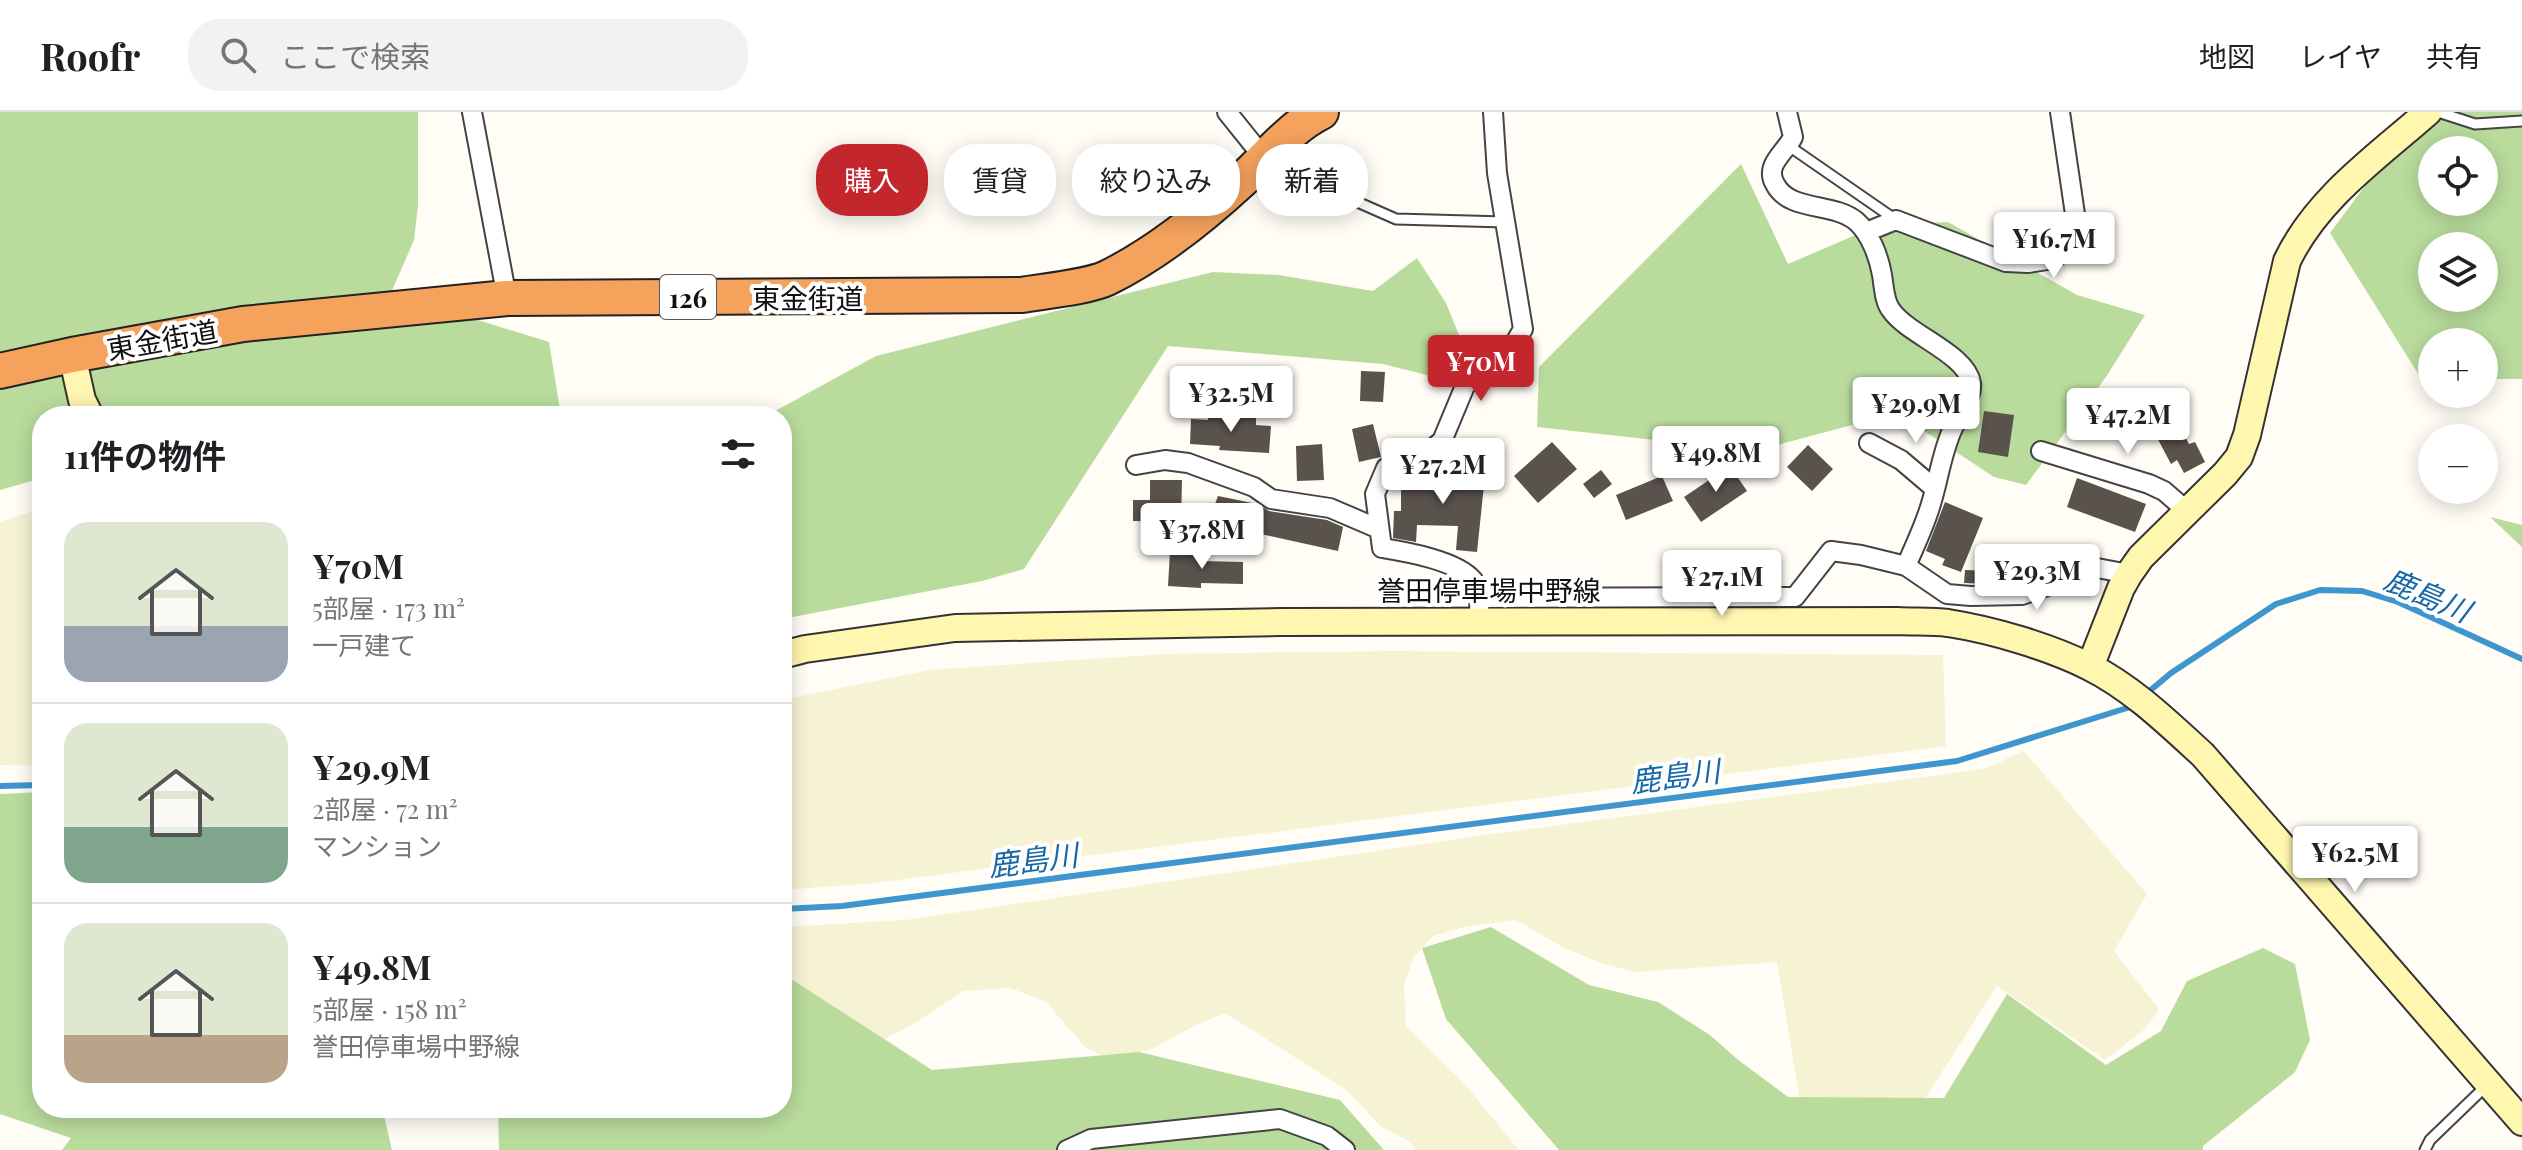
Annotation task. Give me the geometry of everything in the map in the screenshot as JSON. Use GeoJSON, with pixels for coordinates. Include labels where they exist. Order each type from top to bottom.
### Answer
{"type":"FeatureCollection","features":[{"type":"Feature","properties":{"kind":"highway","name":"東金街道"},"geometry":{"type":"LineString","coordinates":[[1280,144],[1309,118],[1321,112]]}},
{"type":"Feature","properties":{"kind":"highway","name":"東金街道"},"geometry":{"type":"LineString","coordinates":[[0,371],[243,324],[507,298],[1022,295],[1105,279],[1179,233],[1217,204],[1256,166]]}},
{"type":"Feature","properties":{"kind":"main road"},"geometry":{"type":"LineString","coordinates":[[2090,667],[2121,588],[2141,557],[2239,457],[2247,435],[2287,261],[2297,239],[2327,202],[2428,112]]}},
{"type":"Feature","properties":{"kind":"main road"},"geometry":{"type":"LineString","coordinates":[[72,355],[85,406]]}},
{"type":"Feature","properties":{"kind":"main road","name":"誉田停車場中野線"},"geometry":{"type":"LineString","coordinates":[[793,652],[955,628],[1280,622],[1479,610],[1948,623],[2028,643],[2090,667],[2124,688],[2203,755],[2522,1122]]}},
{"type":"Feature","properties":{"kind":"street"},"geometry":{"type":"LineString","coordinates":[[472,112],[507,298]]}},
{"type":"Feature","properties":{"kind":"street"},"geometry":{"type":"LineString","coordinates":[[1227,112],[1264,144]]}},
{"type":"Feature","properties":{"kind":"street"},"geometry":{"type":"LineString","coordinates":[[1493,112],[1497,173],[1523,329],[1506,358],[1479,370],[1465,386],[1442,441],[1424,455],[1386,468],[1375,494],[1382,548],[1454,567],[1474,580],[1479,610],[1795,597],[1831,551],[1906,566],[1947,594],[2022,595],[2097,568],[2129,574]]}},
{"type":"Feature","properties":{"kind":"street"},"geometry":{"type":"LineString","coordinates":[[1787,112],[1793,137],[1773,163],[1771,173],[1774,184],[1782,194],[1794,200],[1840,210],[1866,232],[1881,270],[1890,309],[1905,325],[1961,364],[1972,386],[1946,442],[1928,515],[1906,566]]}},
{"type":"Feature","properties":{"kind":"street"},"geometry":{"type":"LineString","coordinates":[[1866,232],[1896,220],[2006,262],[2028,263],[2059,255],[2076,221],[2060,112]]}},
{"type":"Feature","properties":{"kind":"street"},"geometry":{"type":"LineString","coordinates":[[1869,443],[1901,460],[1934,488]]}},
{"type":"Feature","properties":{"kind":"street"},"geometry":{"type":"LineString","coordinates":[[2041,451],[2149,484],[2164,491],[2187,511]]}},
{"type":"Feature","properties":{"kind":"street"},"geometry":{"type":"LineString","coordinates":[[1136,465],[1165,460],[1188,463],[1254,487],[1271,499],[1330,508],[1379,529]]}},
{"type":"Feature","properties":{"kind":"street"},"geometry":{"type":"LineString","coordinates":[[1947,594],[1948,623]]}},
{"type":"Feature","properties":{"kind":"street"},"geometry":{"type":"LineString","coordinates":[[1067,1150],[1091,1139],[1104,1137],[1280,1119],[1327,1136],[1345,1150]]}},
{"type":"Feature","properties":{"kind":"lane"},"geometry":{"type":"LineString","coordinates":[[2438,112],[2475,124],[2522,121]]}},
{"type":"Feature","properties":{"kind":"lane"},"geometry":{"type":"LineString","coordinates":[[1789,146],[1896,220]]}},
{"type":"Feature","properties":{"kind":"lane"},"geometry":{"type":"LineString","coordinates":[[1368,207],[1396,219],[1505,222]]}},
{"type":"Feature","properties":{"kind":"lane"},"geometry":{"type":"LineString","coordinates":[[2425,1150],[2430,1140],[2488,1084]]}},
{"type":"Feature","properties":{"kind":"shaded area"},"geometry":{"type":"Polygon","coordinates":[[[32,511],[32,766],[0,765],[0,522],[32,511]]]}},
{"type":"Feature","properties":{"kind":"shaded area"},"geometry":{"type":"Polygon","coordinates":[[[1392,651],[1943,655],[1946,746],[866,884],[792,889],[792,698],[929,670],[1165,654],[1392,651]]]}},
{"type":"Feature","properties":{"kind":"shaded area"},"geometry":{"type":"Polygon","coordinates":[[[2024,751],[2147,894],[2114,951],[2159,1009],[2145,1029],[2105,1060],[1997,986],[1908,1125],[1803,1120],[1777,962],[1636,972],[1604,964],[1564,948],[1516,920],[1464,927],[1433,936],[1413,958],[1404,986],[1406,1027],[1463,1082],[1519,1150],[1416,1150],[1410,1142],[1380,1126],[1347,1090],[1225,1013],[1152,1049],[1108,1059],[1086,1048],[1046,1002],[1010,988],[963,991],[912,1025],[870,1046],[792,1006],[792,926],[905,920],[1485,835],[1986,768],[2024,751]]]}},
{"type":"Feature","properties":{"kind":"green space"},"geometry":{"type":"Polygon","coordinates":[[[0,112],[418,112],[418,205],[414,240],[391,293],[549,342],[559,406],[32,406],[32,481],[0,490],[0,112]]]}},
{"type":"Feature","properties":{"kind":"green space"},"geometry":{"type":"Polygon","coordinates":[[[2420,112],[2522,112],[2522,379],[2498,379],[2498,328],[2418,328],[2418,374],[2330,233],[2420,112]]]}},
{"type":"Feature","properties":{"kind":"green space"},"geometry":{"type":"Polygon","coordinates":[[[1741,164],[1788,264],[1879,225],[1948,222],[2077,295],[2145,315],[2106,377],[2026,485],[1994,477],[1897,413],[1755,451],[1537,427],[1539,367],[1741,164]]]}},
{"type":"Feature","properties":{"kind":"green space"},"geometry":{"type":"Polygon","coordinates":[[[1417,258],[1446,303],[1465,350],[1431,376],[1383,364],[1168,346],[1024,569],[982,581],[792,617],[792,406],[784,406],[876,356],[1213,272],[1279,275],[1373,291],[1417,258]]]}},
{"type":"Feature","properties":{"kind":"green space"},"geometry":{"type":"Polygon","coordinates":[[[2490,517],[2522,525],[2522,547],[2490,517]]]}},
{"type":"Feature","properties":{"kind":"green space"},"geometry":{"type":"Polygon","coordinates":[[[32,792],[32,1118],[384,1118],[392,1150],[62,1150],[71,1138],[0,1114],[0,794],[32,792]]]}},
{"type":"Feature","properties":{"kind":"green space"},"geometry":{"type":"Polygon","coordinates":[[[1491,927],[1589,985],[1658,1002],[1710,1035],[1788,1097],[1944,1098],[2007,994],[2106,1065],[2161,1031],[2187,981],[2263,948],[2295,964],[2310,1040],[2295,1072],[2203,1146],[2203,1150],[1559,1150],[1446,1019],[1422,948],[1491,927]]]}},
{"type":"Feature","properties":{"kind":"green space"},"geometry":{"type":"Polygon","coordinates":[[[792,979],[932,1070],[1139,1052],[1340,1100],[1384,1150],[499,1150],[498,1118],[792,1118],[792,979]]]}},
{"type":"Feature","properties":{"kind":"building"},"geometry":{"type":"Polygon","coordinates":[[[1361,371],[1385,372],[1383,402],[1360,401],[1361,371]]]}},
{"type":"Feature","properties":{"kind":"building"},"geometry":{"type":"Polygon","coordinates":[[[1984,411],[2014,415],[2008,457],[1978,452],[1984,411]]]}},
{"type":"Feature","properties":{"kind":"building"},"geometry":{"type":"Polygon","coordinates":[[[1208,414],[1256,417],[1256,425],[1271,426],[1269,453],[1219,450],[1220,446],[1190,444],[1191,419],[1208,420],[1208,414]]]}},
{"type":"Feature","properties":{"kind":"building"},"geometry":{"type":"Polygon","coordinates":[[[2175,418],[2189,444],[2195,442],[2205,462],[2184,473],[2177,460],[2171,464],[2153,430],[2175,418]]]}},
{"type":"Feature","properties":{"kind":"building"},"geometry":{"type":"Polygon","coordinates":[[[1373,424],[1381,457],[1359,462],[1352,429],[1373,424]]]}},
{"type":"Feature","properties":{"kind":"building"},"geometry":{"type":"Polygon","coordinates":[[[1552,442],[1577,469],[1538,503],[1514,476],[1552,442]]]}},
{"type":"Feature","properties":{"kind":"building"},"geometry":{"type":"Polygon","coordinates":[[[1322,444],[1324,480],[1297,481],[1296,446],[1322,444]]]}},
{"type":"Feature","properties":{"kind":"building"},"geometry":{"type":"Polygon","coordinates":[[[1808,445],[1833,469],[1812,491],[1787,467],[1808,445]]]}},
{"type":"Feature","properties":{"kind":"building"},"geometry":{"type":"Polygon","coordinates":[[[1465,464],[1486,466],[1477,552],[1456,550],[1458,526],[1417,525],[1416,542],[1393,538],[1394,511],[1401,511],[1401,477],[1464,476],[1465,464]]]}},
{"type":"Feature","properties":{"kind":"building"},"geometry":{"type":"Polygon","coordinates":[[[1730,466],[1747,491],[1701,522],[1684,497],[1730,466]]]}},
{"type":"Feature","properties":{"kind":"building"},"geometry":{"type":"Polygon","coordinates":[[[1601,470],[1612,484],[1594,498],[1583,484],[1601,470]]]}},
{"type":"Feature","properties":{"kind":"building"},"geometry":{"type":"Polygon","coordinates":[[[1662,476],[1673,501],[1626,520],[1616,495],[1662,476]]]}},
{"type":"Feature","properties":{"kind":"building"},"geometry":{"type":"Polygon","coordinates":[[[2077,478],[2146,504],[2135,532],[2067,507],[2077,478]]]}},
{"type":"Feature","properties":{"kind":"building"},"geometry":{"type":"Polygon","coordinates":[[[1150,480],[1182,480],[1181,522],[1133,521],[1133,500],[1150,500],[1150,480]]]}},
{"type":"Feature","properties":{"kind":"building"},"geometry":{"type":"Polygon","coordinates":[[[1218,496],[1257,504],[1269,511],[1327,520],[1343,527],[1338,551],[1252,532],[1255,519],[1215,504],[1218,496]]]}},
{"type":"Feature","properties":{"kind":"building"},"geometry":{"type":"Polygon","coordinates":[[[1945,502],[1983,518],[1961,572],[1942,565],[1945,559],[1926,551],[1945,502]]]}},
{"type":"Feature","properties":{"kind":"building"},"geometry":{"type":"Polygon","coordinates":[[[1170,551],[1203,553],[1202,561],[1243,562],[1243,584],[1201,583],[1201,588],[1168,586],[1170,551]]]}},
{"type":"Feature","properties":{"kind":"building"},"geometry":{"type":"Polygon","coordinates":[[[1965,570],[1994,571],[1994,584],[1964,583],[1965,570]]]}},
{"type":"Feature","properties":{"kind":"waterway","name":"鹿島川"},"geometry":{"type":"LineString","coordinates":[[2146,694],[2171,673],[2276,604],[2320,590],[2362,591],[2398,602],[2522,659]]}},
{"type":"Feature","properties":{"kind":"waterway","name":"鹿島川"},"geometry":{"type":"LineString","coordinates":[[792,908],[842,906],[1957,761],[2127,708],[2134,703]]}},
{"type":"Feature","properties":{"kind":"waterway","name":"鹿島川"},"geometry":{"type":"LineString","coordinates":[[0,786],[32,785]]}}]}
